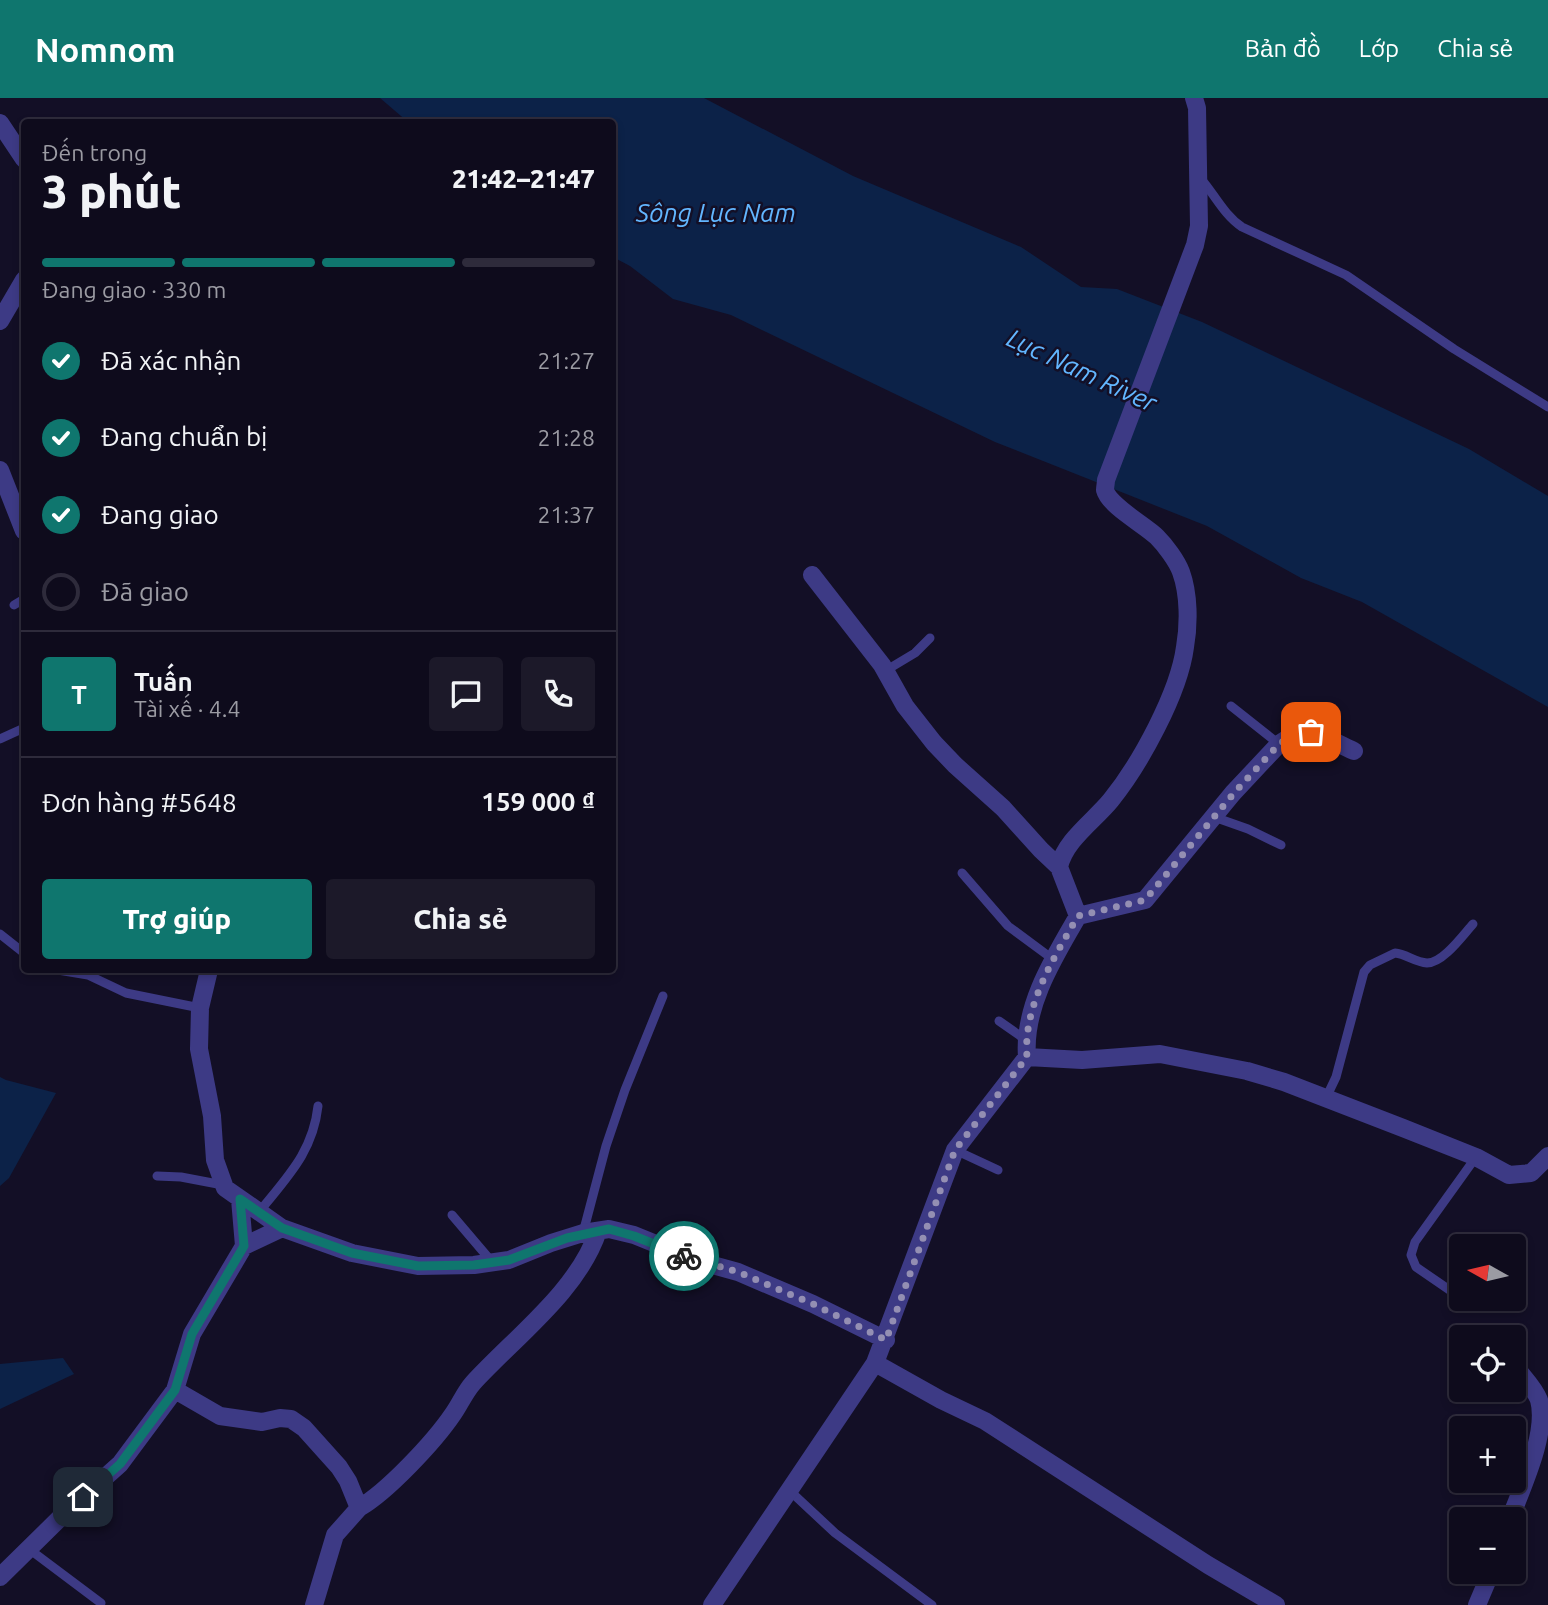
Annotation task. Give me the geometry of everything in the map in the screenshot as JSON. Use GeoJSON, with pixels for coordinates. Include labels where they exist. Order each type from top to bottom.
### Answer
{"type":"FeatureCollection","features":[{"type":"Feature","properties":{"kind":"street"},"geometry":{"type":"LineString","coordinates":[[1059,867],[1066,850],[1112,798],[1144,753],[1175,681],[1185,648],[1187,606],[1181,572],[1157,537],[1111,500],[1105,491],[1106,480],[1172,302],[1189,267],[1195,245],[1199,226],[1197,108],[1194,98]]}},
{"type":"Feature","properties":{"kind":"street"},"geometry":{"type":"LineString","coordinates":[[0,123],[21,154]]}},
{"type":"Feature","properties":{"kind":"street"},"geometry":{"type":"LineString","coordinates":[[0,321],[21,285]]}},
{"type":"Feature","properties":{"kind":"street"},"geometry":{"type":"LineString","coordinates":[[0,470],[21,523]]}},
{"type":"Feature","properties":{"kind":"street"},"geometry":{"type":"LineString","coordinates":[[812,575],[885,671],[905,706],[934,743],[1003,808],[1059,867],[1078,916]]}},
{"type":"Feature","properties":{"kind":"street"},"geometry":{"type":"LineString","coordinates":[[712,1605],[875,1363],[886,1340],[955,1150],[1027,1049],[1031,1012],[1054,960],[1078,916],[1145,900],[1279,744],[1296,733],[1307,731],[1354,751]]}},
{"type":"Feature","properties":{"kind":"street"},"geometry":{"type":"LineString","coordinates":[[208,973],[200,1008],[199,1049],[212,1116],[215,1160],[223,1185],[282,1228],[352,1253],[418,1266],[474,1265],[509,1260],[551,1243],[609,1229],[698,1261],[738,1272],[813,1304],[886,1340]]}},
{"type":"Feature","properties":{"kind":"street"},"geometry":{"type":"LineString","coordinates":[[1027,1049],[1082,1060],[1160,1054],[1247,1071],[1326,1098],[1517,1176],[1531,1173],[1548,1157]]}},
{"type":"Feature","properties":{"kind":"street"},"geometry":{"type":"LineString","coordinates":[[240,1199],[244,1246]]}},
{"type":"Feature","properties":{"kind":"street"},"geometry":{"type":"LineString","coordinates":[[0,1577],[120,1464],[175,1390],[192,1334],[244,1246],[282,1228]]}},
{"type":"Feature","properties":{"kind":"street"},"geometry":{"type":"LineString","coordinates":[[314,1605],[335,1535],[359,1508],[384,1489],[442,1429],[472,1384],[568,1284],[592,1248],[590,1232]]}},
{"type":"Feature","properties":{"kind":"street"},"geometry":{"type":"LineString","coordinates":[[875,1363],[985,1421],[1208,1565],[1276,1605]]}},
{"type":"Feature","properties":{"kind":"street"},"geometry":{"type":"LineString","coordinates":[[1515,1507],[1536,1451],[1542,1427],[1539,1401],[1526,1382]]}},
{"type":"Feature","properties":{"kind":"street"},"geometry":{"type":"LineString","coordinates":[[175,1390],[220,1416],[262,1422],[280,1418],[291,1419],[304,1427],[339,1467],[359,1508]]}},
{"type":"Feature","properties":{"kind":"street"},"geometry":{"type":"LineString","coordinates":[[1477,1605],[1485,1584]]}},
{"type":"Feature","properties":{"kind":"lane"},"geometry":{"type":"LineString","coordinates":[[1197,176],[1234,222],[1346,275],[1454,349],[1548,407]]}},
{"type":"Feature","properties":{"kind":"lane"},"geometry":{"type":"LineString","coordinates":[[14,605],[21,600]]}},
{"type":"Feature","properties":{"kind":"lane"},"geometry":{"type":"LineString","coordinates":[[885,671],[915,653],[930,638]]}},
{"type":"Feature","properties":{"kind":"lane"},"geometry":{"type":"LineString","coordinates":[[1231,706],[1279,744]]}},
{"type":"Feature","properties":{"kind":"lane"},"geometry":{"type":"LineString","coordinates":[[0,739],[21,728]]}},
{"type":"Feature","properties":{"kind":"lane"},"geometry":{"type":"LineString","coordinates":[[1214,817],[1281,845]]}},
{"type":"Feature","properties":{"kind":"lane"},"geometry":{"type":"LineString","coordinates":[[962,873],[1008,926],[1054,960]]}},
{"type":"Feature","properties":{"kind":"lane"},"geometry":{"type":"LineString","coordinates":[[1326,1098],[1336,1077],[1364,972],[1370,965],[1395,953],[1423,962],[1434,962],[1450,950],[1473,924]]}},
{"type":"Feature","properties":{"kind":"lane"},"geometry":{"type":"LineString","coordinates":[[0,934],[21,951]]}},
{"type":"Feature","properties":{"kind":"lane"},"geometry":{"type":"LineString","coordinates":[[76,973],[88,975],[126,993],[200,1008]]}},
{"type":"Feature","properties":{"kind":"lane"},"geometry":{"type":"LineString","coordinates":[[590,1232],[606,1146],[625,1090],[663,996]]}},
{"type":"Feature","properties":{"kind":"lane"},"geometry":{"type":"LineString","coordinates":[[999,1021],[1027,1049]]}},
{"type":"Feature","properties":{"kind":"lane"},"geometry":{"type":"LineString","coordinates":[[259,1212],[297,1166],[309,1145],[316,1125],[318,1106]]}},
{"type":"Feature","properties":{"kind":"lane"},"geometry":{"type":"LineString","coordinates":[[955,1150],[998,1170]]}},
{"type":"Feature","properties":{"kind":"lane"},"geometry":{"type":"LineString","coordinates":[[1449,1290],[1416,1267],[1411,1255],[1415,1242],[1476,1157]]}},
{"type":"Feature","properties":{"kind":"lane"},"geometry":{"type":"LineString","coordinates":[[157,1176],[181,1177],[223,1185]]}},
{"type":"Feature","properties":{"kind":"lane"},"geometry":{"type":"LineString","coordinates":[[452,1215],[492,1262]]}},
{"type":"Feature","properties":{"kind":"lane"},"geometry":{"type":"LineString","coordinates":[[790,1491],[835,1533],[932,1605]]}},
{"type":"Feature","properties":{"kind":"lane"},"geometry":{"type":"LineString","coordinates":[[29,1549],[101,1603]]}},
{"type":"Feature","properties":{"kind":"water","name":"Sông Lục Nam"},"geometry":{"type":"Polygon","coordinates":[[[380,98],[704,98],[853,176],[1021,247],[1081,287],[1117,289],[1202,322],[1469,449],[1548,496],[1548,707],[1362,602],[1301,578],[1207,526],[995,442],[731,315],[673,299],[616,259],[616,119],[404,119],[380,98]]]}},
{"type":"Feature","properties":{"kind":"water"},"geometry":{"type":"Polygon","coordinates":[[[0,1077],[56,1093],[9,1178],[0,1186],[0,1077]]]}},
{"type":"Feature","properties":{"kind":"water"},"geometry":{"type":"Polygon","coordinates":[[[63,1358],[74,1374],[0,1409],[0,1364],[63,1358]]]}},
{"type":"Feature","properties":{"kind":"way so far"},"geometry":{"type":"LineString","coordinates":[[684,1256],[738,1272],[813,1304],[886,1340],[955,1150],[1027,1057],[1026,1040],[1031,1012],[1048,971],[1078,916],[1145,900],[1234,793],[1279,744],[1296,733],[1311,732]]}},
{"type":"Feature","properties":{"kind":"route"},"geometry":{"type":"LineString","coordinates":[[83,1497],[120,1464],[175,1390],[192,1334],[244,1246],[240,1199],[282,1228],[352,1253],[418,1266],[474,1265],[509,1260],[583,1233],[609,1229],[684,1256]]}},
{"type":"Feature","properties":{"kind":"water label","name":"Lục Nam River"},"geometry":{"type":"Point","coordinates":[1082,370]}}]}
